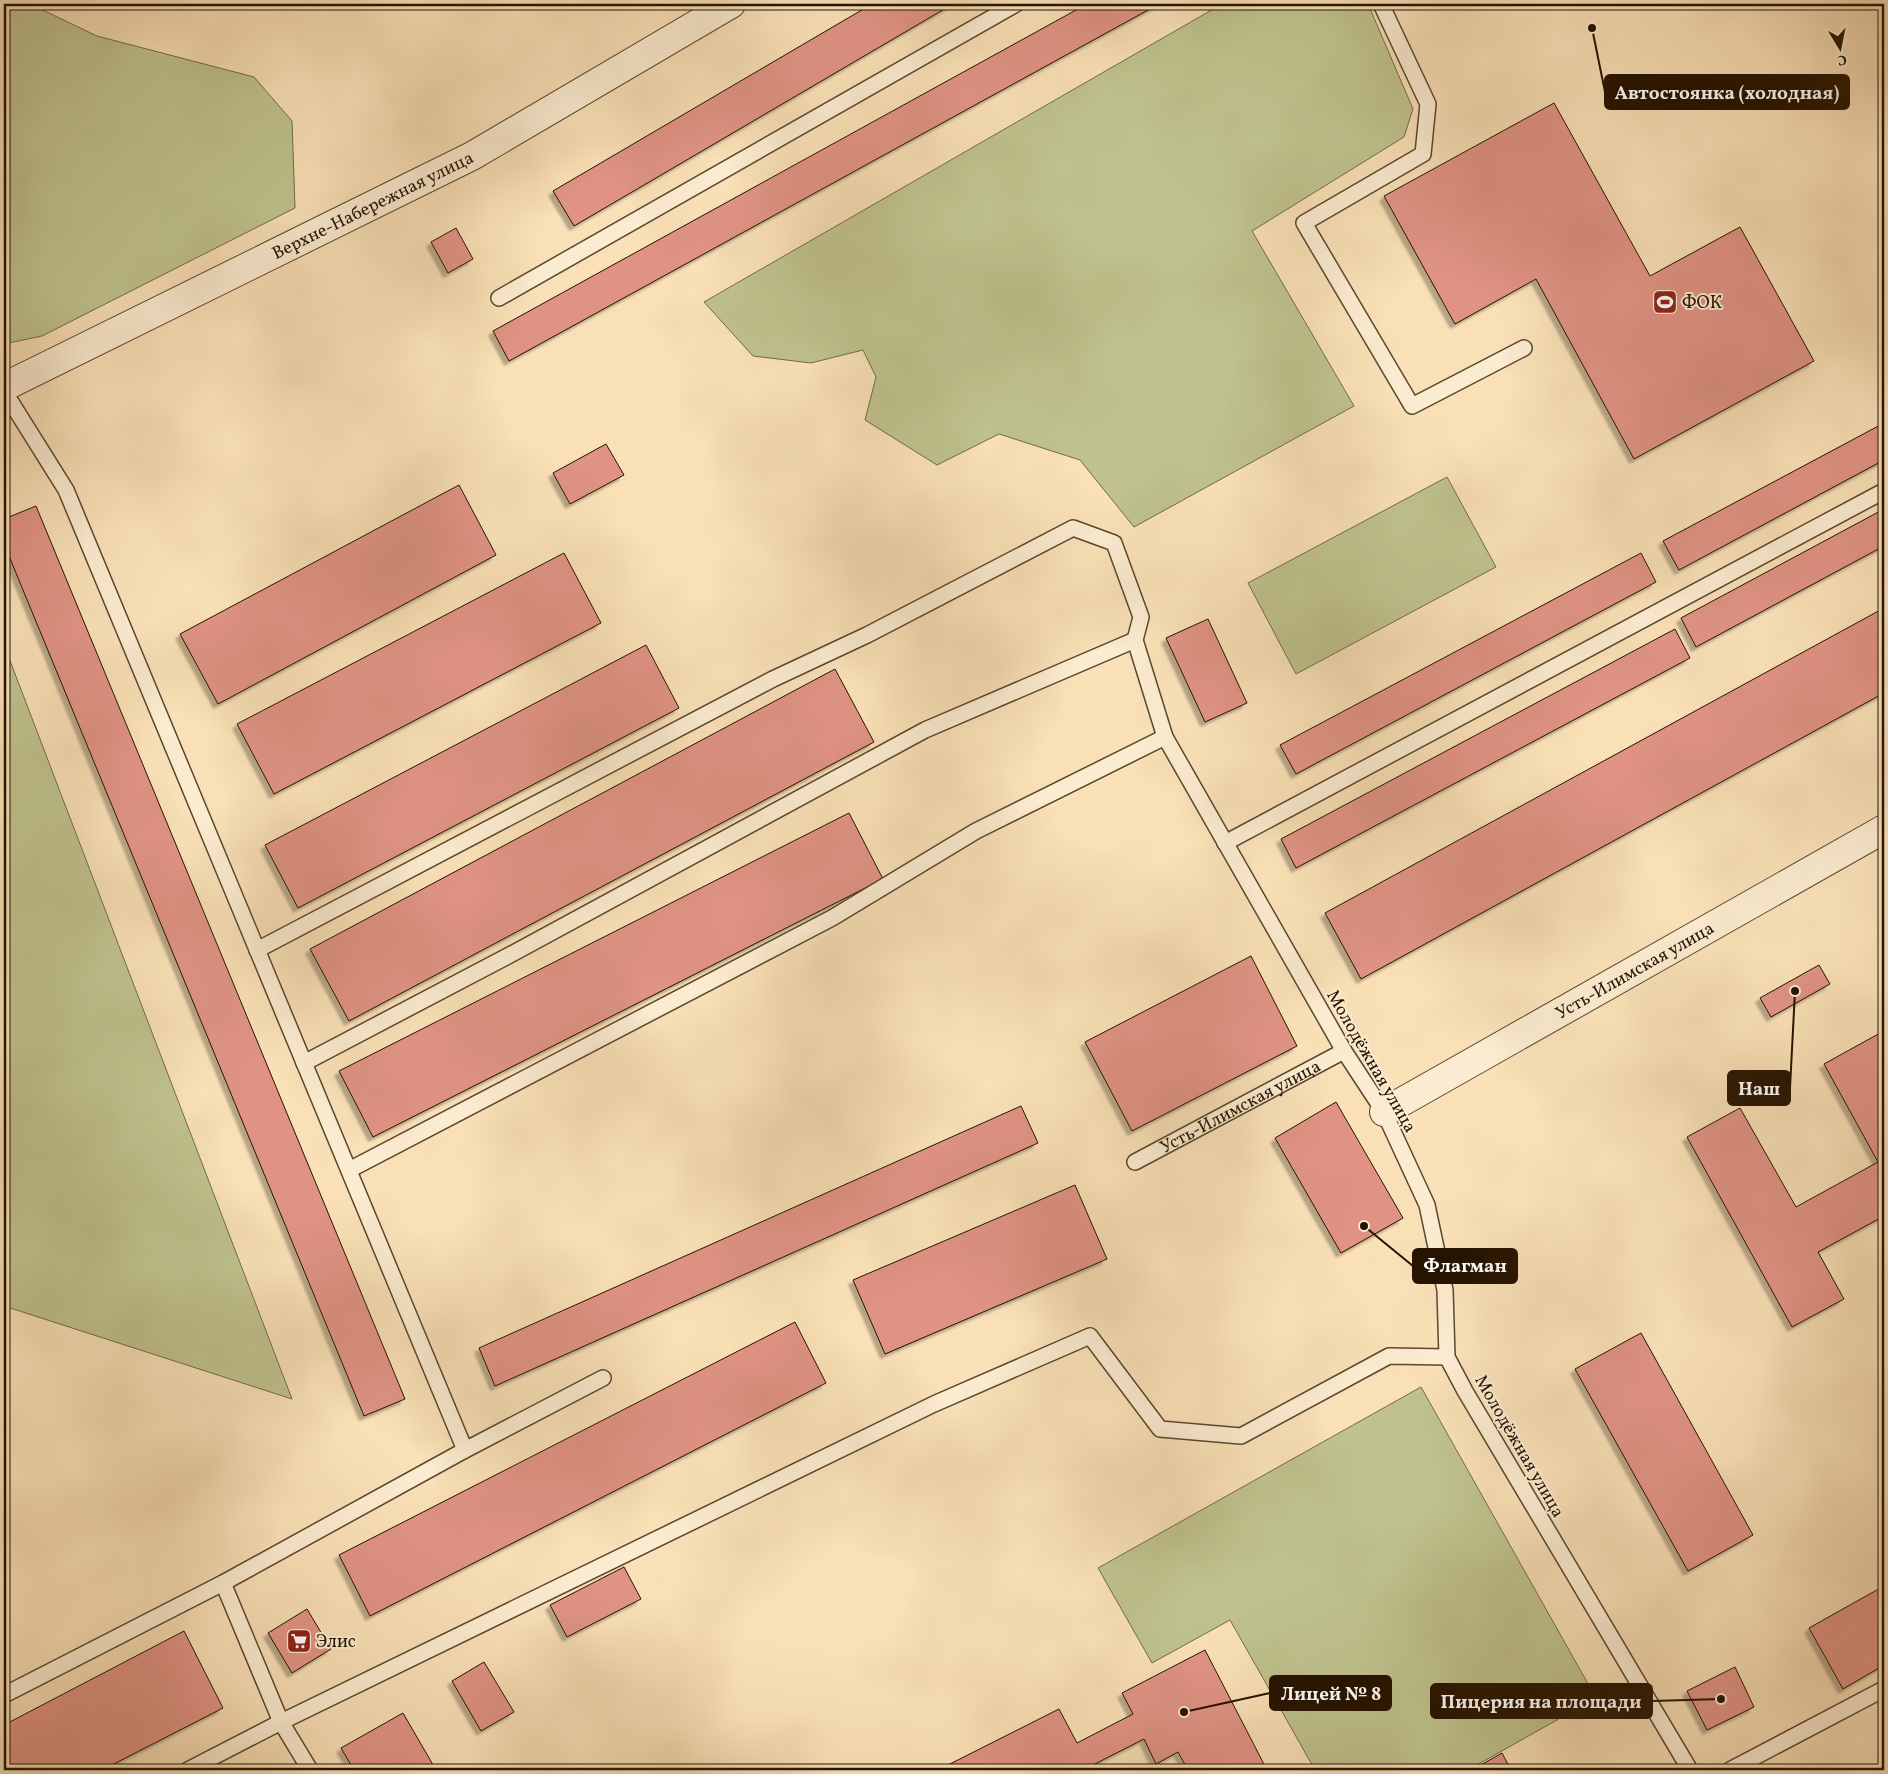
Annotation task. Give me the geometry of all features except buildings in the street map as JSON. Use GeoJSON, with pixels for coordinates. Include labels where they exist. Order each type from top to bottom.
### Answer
{"type":"FeatureCollection","features":[{"type":"Feature","properties":{"kind":"street","name":"Верхне-Набережная улица"},"geometry":{"type":"LineString","coordinates":[[4,387],[472,156],[731,4]]}},
{"type":"Feature","properties":{"kind":"street","name":"Усть-Илимская улица"},"geometry":{"type":"LineString","coordinates":[[1384,1112],[1884,829]]}},
{"type":"Feature","properties":{"kind":"lane"},"geometry":{"type":"LineString","coordinates":[[499,298],[1016,4]]}},
{"type":"Feature","properties":{"kind":"lane"},"geometry":{"type":"LineString","coordinates":[[1382,4],[1428,104],[1423,154],[1304,224],[1412,406],[1524,348]]}},
{"type":"Feature","properties":{"kind":"lane"},"geometry":{"type":"LineString","coordinates":[[4,391],[66,490],[465,1450]]}},
{"type":"Feature","properties":{"kind":"lane"},"geometry":{"type":"LineString","coordinates":[[1225,843],[1884,491]]}},
{"type":"Feature","properties":{"kind":"lane"},"geometry":{"type":"LineString","coordinates":[[257,950],[764,684],[867,635],[1073,528],[1114,543],[1141,618],[1135,640],[925,730],[506,957],[304,1063]]}},
{"type":"Feature","properties":{"kind":"lane","name":"Молодёжная улица"},"geometry":{"type":"LineString","coordinates":[[1135,640],[1165,737],[1344,1050],[1384,1112],[1427,1205],[1445,1290],[1447,1357],[1690,1770]]}},
{"type":"Feature","properties":{"kind":"lane"},"geometry":{"type":"LineString","coordinates":[[349,1170],[832,918],[976,831],[1165,737]]}},
{"type":"Feature","properties":{"kind":"lane","name":"Усть-Илимская улица"},"geometry":{"type":"LineString","coordinates":[[1134,1162],[1344,1050]]}},
{"type":"Feature","properties":{"kind":"lane"},"geometry":{"type":"LineString","coordinates":[[188,1770],[281,1722],[934,1404],[1090,1336],[1160,1429],[1241,1436],[1389,1356],[1447,1357]]}},
{"type":"Feature","properties":{"kind":"lane"},"geometry":{"type":"LineString","coordinates":[[4,1695],[223,1583],[465,1450],[603,1378]]}},
{"type":"Feature","properties":{"kind":"lane"},"geometry":{"type":"LineString","coordinates":[[223,1583],[281,1722],[310,1770]]}},
{"type":"Feature","properties":{"kind":"lane"},"geometry":{"type":"LineString","coordinates":[[1730,1770],[1884,1689]]}},
{"type":"Feature","properties":{"kind":"green space"},"geometry":{"type":"Polygon","coordinates":[[[4,4],[30,4],[97,36],[254,77],[292,121],[295,208],[42,336],[4,344],[4,4]]]}},
{"type":"Feature","properties":{"kind":"green space"},"geometry":{"type":"Polygon","coordinates":[[[1222,4],[1368,4],[1413,109],[1404,137],[1252,231],[1354,406],[1134,527],[1080,460],[999,434],[937,465],[865,420],[876,377],[863,350],[811,363],[753,356],[704,302],[1222,4]]]}},
{"type":"Feature","properties":{"kind":"green space"},"geometry":{"type":"Polygon","coordinates":[[[1447,477],[1496,567],[1296,674],[1248,583],[1447,477]]]}},
{"type":"Feature","properties":{"kind":"green space"},"geometry":{"type":"Polygon","coordinates":[[[4,645],[292,1399],[4,1306],[4,645]]]}},
{"type":"Feature","properties":{"kind":"green space"},"geometry":{"type":"Polygon","coordinates":[[[1421,1387],[1596,1698],[1468,1770],[1315,1770],[1230,1620],[1152,1663],[1098,1568],[1421,1387]]]}},
{"type":"Feature","properties":{"kind":"place","name":"Автостоянка (холодная)"},"geometry":{"type":"Point","coordinates":[1592,28]}},
{"type":"Feature","properties":{"kind":"place","name":"ФОК"},"geometry":{"type":"Point","coordinates":[1665,302]}},
{"type":"Feature","properties":{"kind":"place","name":"Наш"},"geometry":{"type":"Point","coordinates":[1795,991]}},
{"type":"Feature","properties":{"kind":"place","name":"Флагман"},"geometry":{"type":"Point","coordinates":[1364,1226]}},
{"type":"Feature","properties":{"kind":"place","name":"Элис"},"geometry":{"type":"Point","coordinates":[299,1641]}},
{"type":"Feature","properties":{"kind":"place","name":"Пицерия на площади"},"geometry":{"type":"Point","coordinates":[1721,1699]}},
{"type":"Feature","properties":{"kind":"place","name":"Лицей № 8"},"geometry":{"type":"Point","coordinates":[1184,1712]}}]}
